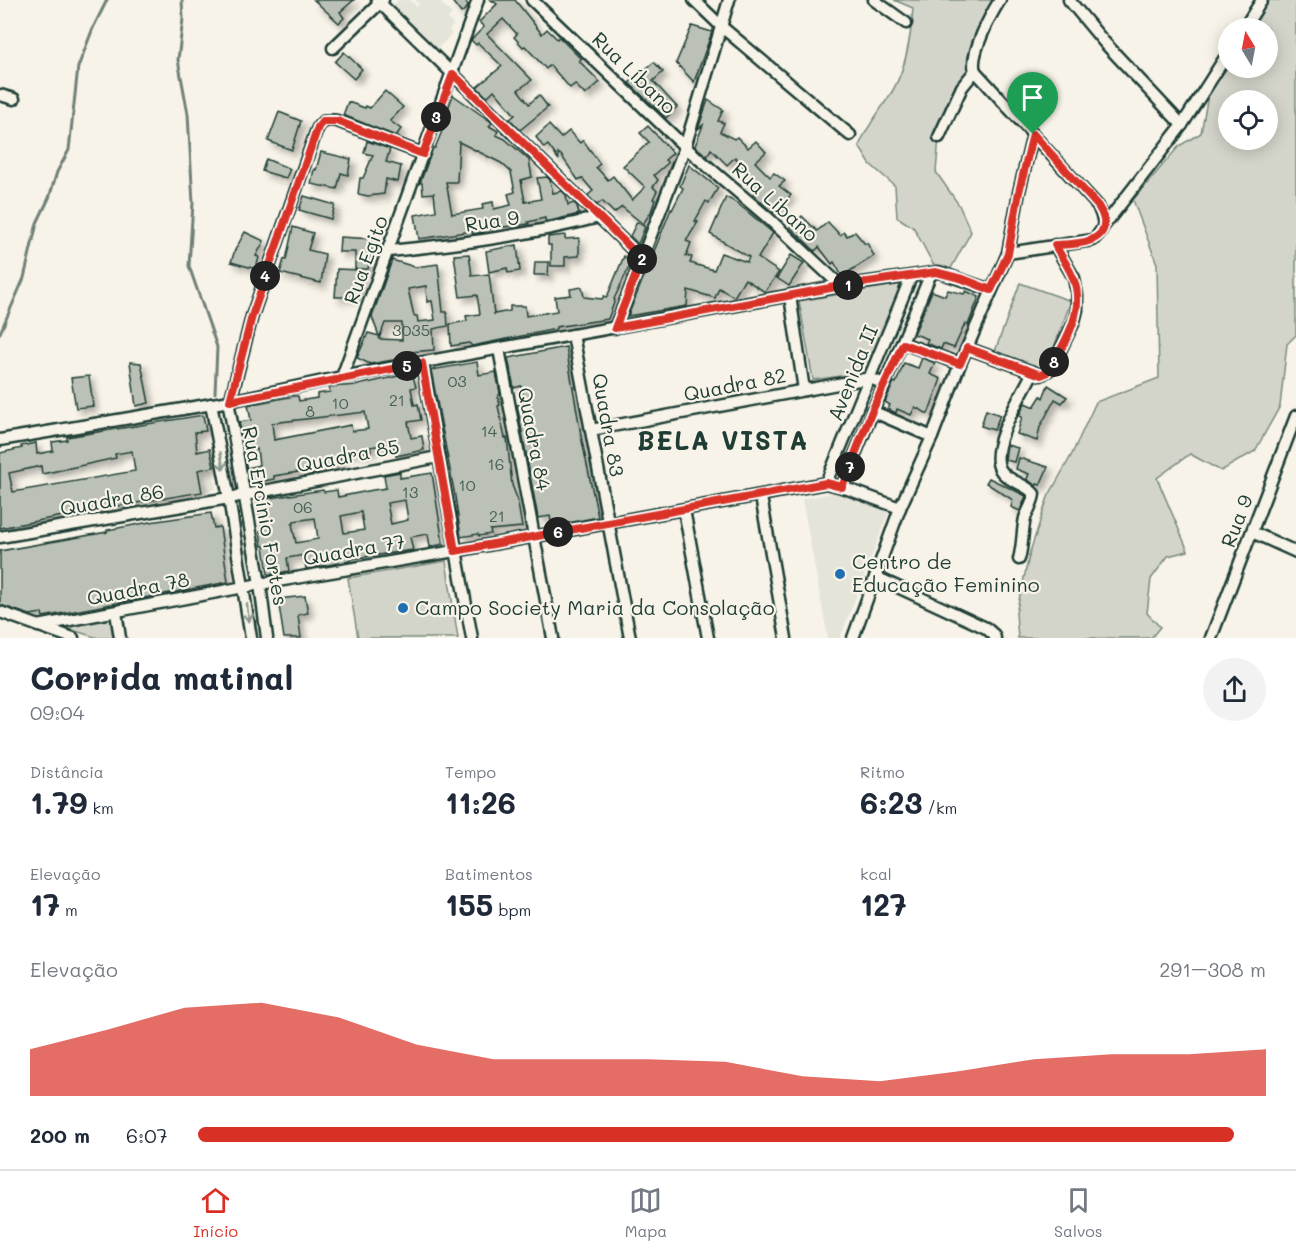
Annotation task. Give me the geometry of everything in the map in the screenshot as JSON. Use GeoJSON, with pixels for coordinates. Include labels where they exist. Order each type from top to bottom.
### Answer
{"type":"FeatureCollection","features":[{"type":"Feature","properties":{"kind":"street","name":"Rua Egito"},"geometry":{"type":"LineString","coordinates":[[342,377],[478,0]]}},
{"type":"Feature","properties":{"kind":"street","name":"Rua Líbano"},"geometry":{"type":"LineString","coordinates":[[532,0],[685,147]]}},
{"type":"Feature","properties":{"kind":"street"},"geometry":{"type":"LineString","coordinates":[[694,0],[722,27],[850,135]]}},
{"type":"Feature","properties":{"kind":"street"},"geometry":{"type":"LineString","coordinates":[[615,328],[685,147],[729,0]]}},
{"type":"Feature","properties":{"kind":"street"},"geometry":{"type":"LineString","coordinates":[[874,0],[906,23]]}},
{"type":"Feature","properties":{"kind":"street"},"geometry":{"type":"LineString","coordinates":[[1000,0],[989,18],[974,61],[975,71],[1098,206],[1104,219],[1103,227]]}},
{"type":"Feature","properties":{"kind":"street"},"geometry":{"type":"LineString","coordinates":[[1069,0],[1104,42],[1182,125]]}},
{"type":"Feature","properties":{"kind":"street"},"geometry":{"type":"LineString","coordinates":[[1250,18],[1262,0]]}},
{"type":"Feature","properties":{"kind":"street"},"geometry":{"type":"LineString","coordinates":[[333,48],[380,1],[642,259]]}},
{"type":"Feature","properties":{"kind":"street"},"geometry":{"type":"LineString","coordinates":[[1008,254],[1093,240],[1182,125],[1218,69]]}},
{"type":"Feature","properties":{"kind":"street"},"geometry":{"type":"LineString","coordinates":[[939,137],[962,87],[975,71]]}},
{"type":"Feature","properties":{"kind":"street"},"geometry":{"type":"LineString","coordinates":[[0,95],[14,99]]}},
{"type":"Feature","properties":{"kind":"street","name":"Rua Ercínio Fortes"},"geometry":{"type":"LineString","coordinates":[[267,638],[260,584],[229,413],[252,316],[316,132],[323,121],[337,121],[423,154]]}},
{"type":"Feature","properties":{"kind":"street"},"geometry":{"type":"LineString","coordinates":[[853,638],[900,508],[1008,254],[1019,192],[1033,134]]}},
{"type":"Feature","properties":{"kind":"street","name":"Rua Libano"},"geometry":{"type":"LineString","coordinates":[[685,147],[767,217],[841,286]]}},
{"type":"Feature","properties":{"kind":"street","name":"Rua 9"},"geometry":{"type":"LineString","coordinates":[[389,251],[497,239],[552,230],[599,217]]}},
{"type":"Feature","properties":{"kind":"street"},"geometry":{"type":"LineString","coordinates":[[967,348],[1033,372],[1043,374],[1051,367],[1074,322],[1077,310],[1074,278],[1055,245]]}},
{"type":"Feature","properties":{"kind":"street"},"geometry":{"type":"LineString","coordinates":[[0,440],[230,401],[342,377],[841,286],[939,272],[991,290]]}},
{"type":"Feature","properties":{"kind":"street","name":"Avenida II"},"geometry":{"type":"LineString","coordinates":[[842,487],[931,273]]}},
{"type":"Feature","properties":{"kind":"street","name":"Avenida II"},"geometry":{"type":"LineString","coordinates":[[826,483],[911,277]]}},
{"type":"Feature","properties":{"kind":"street"},"geometry":{"type":"LineString","coordinates":[[790,296],[804,390]]}},
{"type":"Feature","properties":{"kind":"street","name":"Quadra 83"},"geometry":{"type":"LineString","coordinates":[[573,335],[630,638]]}},
{"type":"Feature","properties":{"kind":"street"},"geometry":{"type":"LineString","coordinates":[[903,344],[960,364]]}},
{"type":"Feature","properties":{"kind":"street","name":"Quadra 84"},"geometry":{"type":"LineString","coordinates":[[499,349],[553,638]]}},
{"type":"Feature","properties":{"kind":"street"},"geometry":{"type":"LineString","coordinates":[[422,363],[472,638]]}},
{"type":"Feature","properties":{"kind":"street"},"geometry":{"type":"LineString","coordinates":[[1019,559],[1023,548],[1025,519],[1034,494],[1005,474],[1000,469],[998,460],[1006,422],[1033,372]]}},
{"type":"Feature","properties":{"kind":"street"},"geometry":{"type":"LineString","coordinates":[[870,378],[884,384]]}},
{"type":"Feature","properties":{"kind":"street","name":"Quadra 82"},"geometry":{"type":"LineString","coordinates":[[591,430],[870,378]]}},
{"type":"Feature","properties":{"kind":"street","name":"Rua Ercínio Fortes"},"geometry":{"type":"LineString","coordinates":[[212,404],[251,638]]}},
{"type":"Feature","properties":{"kind":"street"},"geometry":{"type":"LineString","coordinates":[[872,411],[932,437]]}},
{"type":"Feature","properties":{"kind":"street","name":"Rua 9"},"geometry":{"type":"LineString","coordinates":[[1211,638],[1296,416]]}},
{"type":"Feature","properties":{"kind":"street","name":"Quadra 85"},"geometry":{"type":"LineString","coordinates":[[229,498],[438,457]]}},
{"type":"Feature","properties":{"kind":"street"},"geometry":{"type":"LineString","coordinates":[[826,483],[900,508]]}},
{"type":"Feature","properties":{"kind":"street","name":"Quadra 77"},"geometry":{"type":"LineString","coordinates":[[244,587],[826,483]]}},
{"type":"Feature","properties":{"kind":"street"},"geometry":{"type":"LineString","coordinates":[[761,496],[786,638]]}},
{"type":"Feature","properties":{"kind":"street","name":"Quadra 86"},"geometry":{"type":"LineString","coordinates":[[0,537],[229,498]]}},
{"type":"Feature","properties":{"kind":"street"},"geometry":{"type":"LineString","coordinates":[[684,510],[708,638]]}},
{"type":"Feature","properties":{"kind":"street"},"geometry":{"type":"LineString","coordinates":[[1252,532],[1296,552]]}},
{"type":"Feature","properties":{"kind":"street"},"geometry":{"type":"LineString","coordinates":[[876,577],[986,628],[995,638]]}},
{"type":"Feature","properties":{"kind":"street","name":"Quadra 78"},"geometry":{"type":"LineString","coordinates":[[38,626],[244,587]]}},
{"type":"Feature","properties":{"kind":"street"},"geometry":{"type":"LineString","coordinates":[[0,612],[73,638]]}},
{"type":"Feature","properties":{"kind":"street"},"geometry":{"type":"LineString","coordinates":[[116,612],[120,638]]}},
{"type":"Feature","properties":{"kind":"shaded area"},"geometry":{"type":"Polygon","coordinates":[[[398,0],[410,0],[417,7],[419,4],[415,0],[438,0],[452,14],[448,19],[454,25],[449,30],[452,34],[437,49],[393,5],[398,0]]]}},
{"type":"Feature","properties":{"kind":"shaded area"},"geometry":{"type":"Polygon","coordinates":[[[894,0],[1002,0],[989,18],[975,71],[939,137],[936,172],[959,205],[971,232],[950,270],[933,264],[914,228],[897,217],[895,186],[870,164],[859,146],[898,81],[908,50],[913,8],[894,0]]]}},
{"type":"Feature","properties":{"kind":"shaded area"},"geometry":{"type":"Polygon","coordinates":[[[1261,0],[1296,0],[1296,335],[1287,344],[1280,406],[1255,451],[1221,471],[1190,454],[1157,478],[1188,551],[1168,556],[1151,579],[1147,613],[1160,627],[1151,638],[1018,638],[1016,613],[1030,552],[1048,497],[1072,454],[1096,402],[1159,378],[1157,264],[1133,200],[1179,146],[1201,133],[1209,90],[1218,72],[1218,78],[1278,78],[1278,18],[1248,18],[1261,0]]]}},
{"type":"Feature","properties":{"kind":"shaded area"},"geometry":{"type":"Polygon","coordinates":[[[1020,283],[1071,301],[1045,372],[994,354],[1020,283]]]}},
{"type":"Feature","properties":{"kind":"shaded area"},"geometry":{"type":"Polygon","coordinates":[[[901,284],[868,372],[813,380],[799,301],[901,284]]]}},
{"type":"Feature","properties":{"kind":"shaded area"},"geometry":{"type":"Polygon","coordinates":[[[213,469],[216,489],[204,491],[201,471],[213,469]]]}},
{"type":"Feature","properties":{"kind":"shaded area","name":"Centro de Educação Feminino"},"geometry":{"type":"Polygon","coordinates":[[[836,492],[889,511],[840,638],[828,638],[802,499],[836,492]]]}},
{"type":"Feature","properties":{"kind":"shaded area","name":"Campo Society Maria da Consolação"},"geometry":{"type":"Polygon","coordinates":[[[446,561],[458,638],[358,638],[348,578],[446,561]]]}},
{"type":"Feature","properties":{"kind":"shaded area"},"geometry":{"type":"Polygon","coordinates":[[[111,619],[114,638],[98,638],[66,628],[111,619]]]}},
{"type":"Feature","properties":{"kind":"building"},"geometry":{"type":"Polygon","coordinates":[[[314,0],[354,0],[340,12],[344,18],[339,23],[314,0]]]}},
{"type":"Feature","properties":{"kind":"building"},"geometry":{"type":"Polygon","coordinates":[[[451,0],[464,0],[468,5],[467,8],[461,13],[451,0]]]}},
{"type":"Feature","properties":{"kind":"building"},"geometry":{"type":"Polygon","coordinates":[[[491,0],[515,0],[542,34],[547,29],[557,39],[559,37],[600,82],[585,95],[575,84],[570,88],[550,65],[546,69],[525,46],[523,47],[514,37],[517,34],[503,19],[487,34],[532,80],[518,90],[529,104],[539,95],[548,107],[520,130],[510,119],[515,115],[494,90],[487,97],[477,87],[502,66],[478,43],[476,45],[471,40],[484,27],[479,22],[497,4],[491,0]]]}},
{"type":"Feature","properties":{"kind":"building"},"geometry":{"type":"Polygon","coordinates":[[[692,26],[712,32],[694,82],[676,63],[692,26]]]}},
{"type":"Feature","properties":{"kind":"building"},"geometry":{"type":"Polygon","coordinates":[[[344,52],[362,69],[354,79],[335,62],[344,52]]]}},
{"type":"Feature","properties":{"kind":"building"},"geometry":{"type":"Polygon","coordinates":[[[654,62],[663,72],[653,81],[677,107],[666,118],[629,83],[654,62]]]}},
{"type":"Feature","properties":{"kind":"building"},"geometry":{"type":"Polygon","coordinates":[[[385,91],[403,107],[390,121],[401,129],[396,136],[343,115],[348,102],[370,108],[385,91]]]}},
{"type":"Feature","properties":{"kind":"building"},"geometry":{"type":"Polygon","coordinates":[[[453,95],[490,121],[492,123],[489,126],[498,131],[496,135],[505,139],[529,160],[532,177],[521,180],[525,202],[541,199],[537,178],[547,177],[553,193],[562,191],[566,195],[568,205],[574,203],[579,214],[550,221],[545,221],[545,218],[528,222],[529,224],[487,229],[473,234],[472,231],[419,239],[415,215],[436,211],[434,193],[423,194],[422,183],[420,183],[446,121],[444,120],[453,95]],[[459,142],[457,182],[446,182],[452,214],[483,209],[482,204],[493,202],[494,209],[511,205],[508,194],[515,192],[511,172],[501,163],[459,142]]]}},
{"type":"Feature","properties":{"kind":"building"},"geometry":{"type":"Polygon","coordinates":[[[708,100],[723,110],[718,121],[724,123],[720,132],[734,139],[737,137],[748,148],[756,141],[766,152],[755,162],[770,177],[774,173],[785,181],[779,186],[791,195],[773,213],[753,194],[755,192],[741,178],[748,172],[735,157],[727,165],[711,149],[707,156],[695,146],[703,125],[698,129],[708,100]]]}},
{"type":"Feature","properties":{"kind":"building"},"geometry":{"type":"Polygon","coordinates":[[[279,112],[301,121],[292,150],[268,141],[279,112]]]}},
{"type":"Feature","properties":{"kind":"building"},"geometry":{"type":"Polygon","coordinates":[[[549,125],[561,138],[569,131],[580,143],[583,140],[600,164],[596,167],[608,180],[613,176],[632,200],[645,187],[623,166],[649,142],[640,133],[648,126],[673,153],[665,160],[668,163],[654,175],[658,180],[653,187],[657,191],[653,199],[655,200],[643,224],[622,207],[614,213],[602,201],[597,205],[589,197],[588,195],[593,191],[582,178],[578,180],[561,155],[558,153],[559,160],[548,145],[544,148],[536,137],[549,125]]]}},
{"type":"Feature","properties":{"kind":"building"},"geometry":{"type":"Polygon","coordinates":[[[367,141],[390,149],[386,162],[401,166],[398,182],[386,179],[384,194],[368,196],[358,194],[360,178],[363,178],[373,155],[364,153],[367,141]]]}},
{"type":"Feature","properties":{"kind":"building"},"geometry":{"type":"Polygon","coordinates":[[[321,152],[351,159],[348,175],[341,173],[337,189],[311,184],[321,152]]]}},
{"type":"Feature","properties":{"kind":"building"},"geometry":{"type":"Polygon","coordinates":[[[266,159],[290,169],[286,178],[262,171],[266,159]]]}},
{"type":"Feature","properties":{"kind":"building"},"geometry":{"type":"Polygon","coordinates":[[[689,165],[718,188],[709,203],[706,201],[695,221],[698,222],[686,241],[691,243],[686,256],[692,257],[690,263],[714,270],[721,253],[747,262],[749,257],[710,234],[726,197],[737,203],[773,233],[758,258],[779,272],[765,292],[745,279],[734,297],[719,288],[715,298],[688,290],[687,306],[628,316],[671,209],[683,188],[680,186],[689,165]]]}},
{"type":"Feature","properties":{"kind":"building"},"geometry":{"type":"Polygon","coordinates":[[[304,196],[335,205],[331,219],[299,210],[304,196]]]}},
{"type":"Feature","properties":{"kind":"building"},"geometry":{"type":"Polygon","coordinates":[[[802,216],[817,231],[828,222],[840,235],[844,232],[847,236],[855,232],[865,244],[867,243],[874,256],[842,276],[834,262],[832,264],[819,247],[815,251],[790,227],[802,216]]]}},
{"type":"Feature","properties":{"kind":"building"},"geometry":{"type":"Polygon","coordinates":[[[637,222],[645,227],[638,244],[630,236],[637,222]]]}},
{"type":"Feature","properties":{"kind":"building"},"geometry":{"type":"Polygon","coordinates":[[[293,227],[313,233],[308,250],[325,254],[321,283],[280,273],[284,259],[286,260],[293,227]]]}},
{"type":"Feature","properties":{"kind":"building"},"geometry":{"type":"Polygon","coordinates":[[[245,232],[264,241],[256,256],[259,257],[256,269],[231,262],[245,232]]]}},
{"type":"Feature","properties":{"kind":"building"},"geometry":{"type":"Polygon","coordinates":[[[565,235],[565,239],[579,238],[579,256],[565,257],[565,266],[551,266],[551,245],[548,245],[548,237],[565,235]]]}},
{"type":"Feature","properties":{"kind":"building"},"geometry":{"type":"Polygon","coordinates":[[[340,237],[373,239],[368,269],[355,269],[355,252],[339,252],[340,237]]]}},
{"type":"Feature","properties":{"kind":"building"},"geometry":{"type":"Polygon","coordinates":[[[517,245],[520,271],[508,273],[507,268],[489,272],[486,251],[517,245]]]}},
{"type":"Feature","properties":{"kind":"building"},"geometry":{"type":"Polygon","coordinates":[[[469,254],[472,276],[489,274],[494,314],[510,311],[510,306],[525,306],[526,316],[557,311],[555,297],[571,295],[570,289],[582,287],[584,297],[602,299],[604,296],[607,297],[624,256],[631,263],[614,299],[608,319],[556,327],[556,329],[472,346],[469,343],[451,346],[450,324],[467,321],[466,316],[480,314],[477,295],[460,297],[454,255],[469,254]]]}},
{"type":"Feature","properties":{"kind":"building"},"geometry":{"type":"Polygon","coordinates":[[[791,255],[804,263],[789,286],[777,278],[791,255]]]}},
{"type":"Feature","properties":{"kind":"building"},"geometry":{"type":"Polygon","coordinates":[[[392,260],[415,267],[438,264],[443,312],[447,312],[448,326],[433,329],[434,350],[410,352],[411,357],[370,364],[357,358],[368,333],[379,336],[372,317],[392,260]],[[426,286],[408,289],[414,316],[417,316],[418,322],[435,320],[432,301],[427,302],[426,286]],[[385,323],[379,339],[402,340],[402,323],[385,323]]]}},
{"type":"Feature","properties":{"kind":"building"},"geometry":{"type":"Polygon","coordinates":[[[535,262],[549,262],[548,275],[534,275],[535,262]]]}},
{"type":"Feature","properties":{"kind":"building"},"geometry":{"type":"Polygon","coordinates":[[[337,269],[361,270],[358,297],[335,297],[337,269]]]}},
{"type":"Feature","properties":{"kind":"building"},"geometry":{"type":"Polygon","coordinates":[[[948,290],[964,294],[966,291],[979,297],[968,325],[965,324],[954,348],[943,344],[941,349],[926,343],[928,339],[914,334],[932,291],[945,296],[948,290]]]}},
{"type":"Feature","properties":{"kind":"building"},"geometry":{"type":"Polygon","coordinates":[[[566,347],[598,517],[552,526],[550,516],[538,518],[517,405],[525,404],[521,386],[514,388],[508,358],[566,347]]]}},
{"type":"Feature","properties":{"kind":"building"},"geometry":{"type":"Polygon","coordinates":[[[922,358],[935,363],[930,374],[941,379],[928,414],[915,407],[911,415],[897,409],[896,413],[888,409],[890,405],[885,402],[904,363],[918,368],[922,358]]]}},
{"type":"Feature","properties":{"kind":"building"},"geometry":{"type":"Polygon","coordinates":[[[130,362],[141,363],[149,403],[136,406],[130,362]]]}},
{"type":"Feature","properties":{"kind":"building"},"geometry":{"type":"Polygon","coordinates":[[[477,362],[479,375],[496,372],[500,393],[498,397],[500,405],[498,406],[505,438],[507,438],[512,485],[517,498],[522,527],[490,530],[491,534],[461,537],[431,370],[477,362]]]}},
{"type":"Feature","properties":{"kind":"building"},"geometry":{"type":"Polygon","coordinates":[[[412,373],[416,387],[411,388],[414,405],[418,404],[421,420],[408,422],[411,438],[422,436],[424,450],[396,456],[393,443],[370,447],[371,451],[357,453],[356,450],[339,454],[342,465],[274,476],[274,479],[250,484],[247,468],[259,465],[257,449],[246,451],[239,422],[251,420],[248,405],[294,396],[298,396],[299,401],[317,398],[317,394],[330,392],[329,387],[358,385],[412,373]],[[365,412],[272,423],[274,440],[351,425],[352,431],[368,429],[365,412]]]}},
{"type":"Feature","properties":{"kind":"building"},"geometry":{"type":"Polygon","coordinates":[[[89,376],[93,406],[76,408],[71,378],[89,376]]]}},
{"type":"Feature","properties":{"kind":"building"},"geometry":{"type":"Polygon","coordinates":[[[1048,385],[1067,397],[1062,403],[1055,399],[1040,427],[1037,441],[1017,434],[1022,417],[1019,416],[1025,403],[1034,407],[1041,396],[1043,398],[1048,385]]]}},
{"type":"Feature","properties":{"kind":"building"},"geometry":{"type":"Polygon","coordinates":[[[986,410],[1000,415],[994,430],[981,426],[986,410]]]}},
{"type":"Feature","properties":{"kind":"building"},"geometry":{"type":"Polygon","coordinates":[[[203,415],[206,431],[195,432],[197,452],[210,449],[214,467],[198,470],[202,492],[0,528],[0,453],[36,443],[37,454],[53,451],[52,442],[67,440],[67,437],[203,415]],[[132,451],[115,454],[116,458],[42,474],[41,466],[9,473],[13,492],[135,471],[132,451]]]}},
{"type":"Feature","properties":{"kind":"building"},"geometry":{"type":"Polygon","coordinates":[[[1007,445],[1018,448],[1014,462],[1005,460],[1007,445]]]}},
{"type":"Feature","properties":{"kind":"building"},"geometry":{"type":"Polygon","coordinates":[[[1019,458],[1048,467],[1040,485],[1036,486],[1027,479],[1029,474],[1016,469],[1019,458]]]}},
{"type":"Feature","properties":{"kind":"building"},"geometry":{"type":"Polygon","coordinates":[[[400,472],[400,478],[432,473],[443,544],[430,547],[428,534],[410,537],[413,550],[350,559],[350,561],[306,569],[304,555],[287,558],[289,571],[268,575],[257,500],[323,490],[324,492],[337,490],[338,497],[386,488],[384,475],[400,472]],[[405,500],[387,503],[391,524],[408,520],[405,500]],[[361,512],[341,516],[344,533],[364,530],[361,512]],[[315,518],[294,521],[292,524],[296,543],[318,539],[315,518]]]}},
{"type":"Feature","properties":{"kind":"building"},"geometry":{"type":"Polygon","coordinates":[[[989,478],[1026,496],[1020,511],[1011,507],[1013,500],[986,483],[989,478]]]}},
{"type":"Feature","properties":{"kind":"building"},"geometry":{"type":"Polygon","coordinates":[[[211,513],[214,528],[220,527],[228,582],[43,617],[42,613],[30,615],[0,605],[0,551],[150,522],[211,513]]]}},
{"type":"Feature","properties":{"kind":"building"},"geometry":{"type":"Polygon","coordinates":[[[305,596],[308,613],[298,615],[301,638],[284,638],[278,599],[305,596]]]}},
{"type":"Feature","properties":{"kind":"waterway"},"geometry":{"type":"LineString","coordinates":[[0,333],[24,278],[37,223],[49,198],[57,172],[69,150],[78,67],[107,0]]}},
{"type":"Feature","properties":{"kind":"waterway"},"geometry":{"type":"LineString","coordinates":[[182,0],[183,19],[178,60],[188,114],[193,203],[189,266],[217,347],[215,393]]}},
{"type":"Feature","properties":{"kind":"place","name":"Centro de Educação Feminino"},"geometry":{"type":"Point","coordinates":[840,574]}},
{"type":"Feature","properties":{"kind":"place","name":"Campo Society Maria da Consolação"},"geometry":{"type":"Point","coordinates":[403,608]}},
{"type":"Feature","properties":{"kind":"district","name":"BELA VISTA"},"geometry":{"type":"Point","coordinates":[723,441]}},
{"type":"Feature","properties":{"kind":"route"},"geometry":{"type":"LineString","coordinates":[[453,74],[642,259],[615,328],[841,286],[936,272],[991,290],[1008,254],[1019,192],[1033,134],[1098,206],[1104,219],[1102,231],[1093,240],[1055,245],[1074,278],[1077,295],[1074,322],[1056,358],[1046,373],[1038,375],[967,348],[960,364],[903,344],[872,411],[842,487],[826,483],[455,551],[422,363],[230,401],[252,316],[320,123],[329,120],[337,121],[423,154],[453,74]]}}]}
